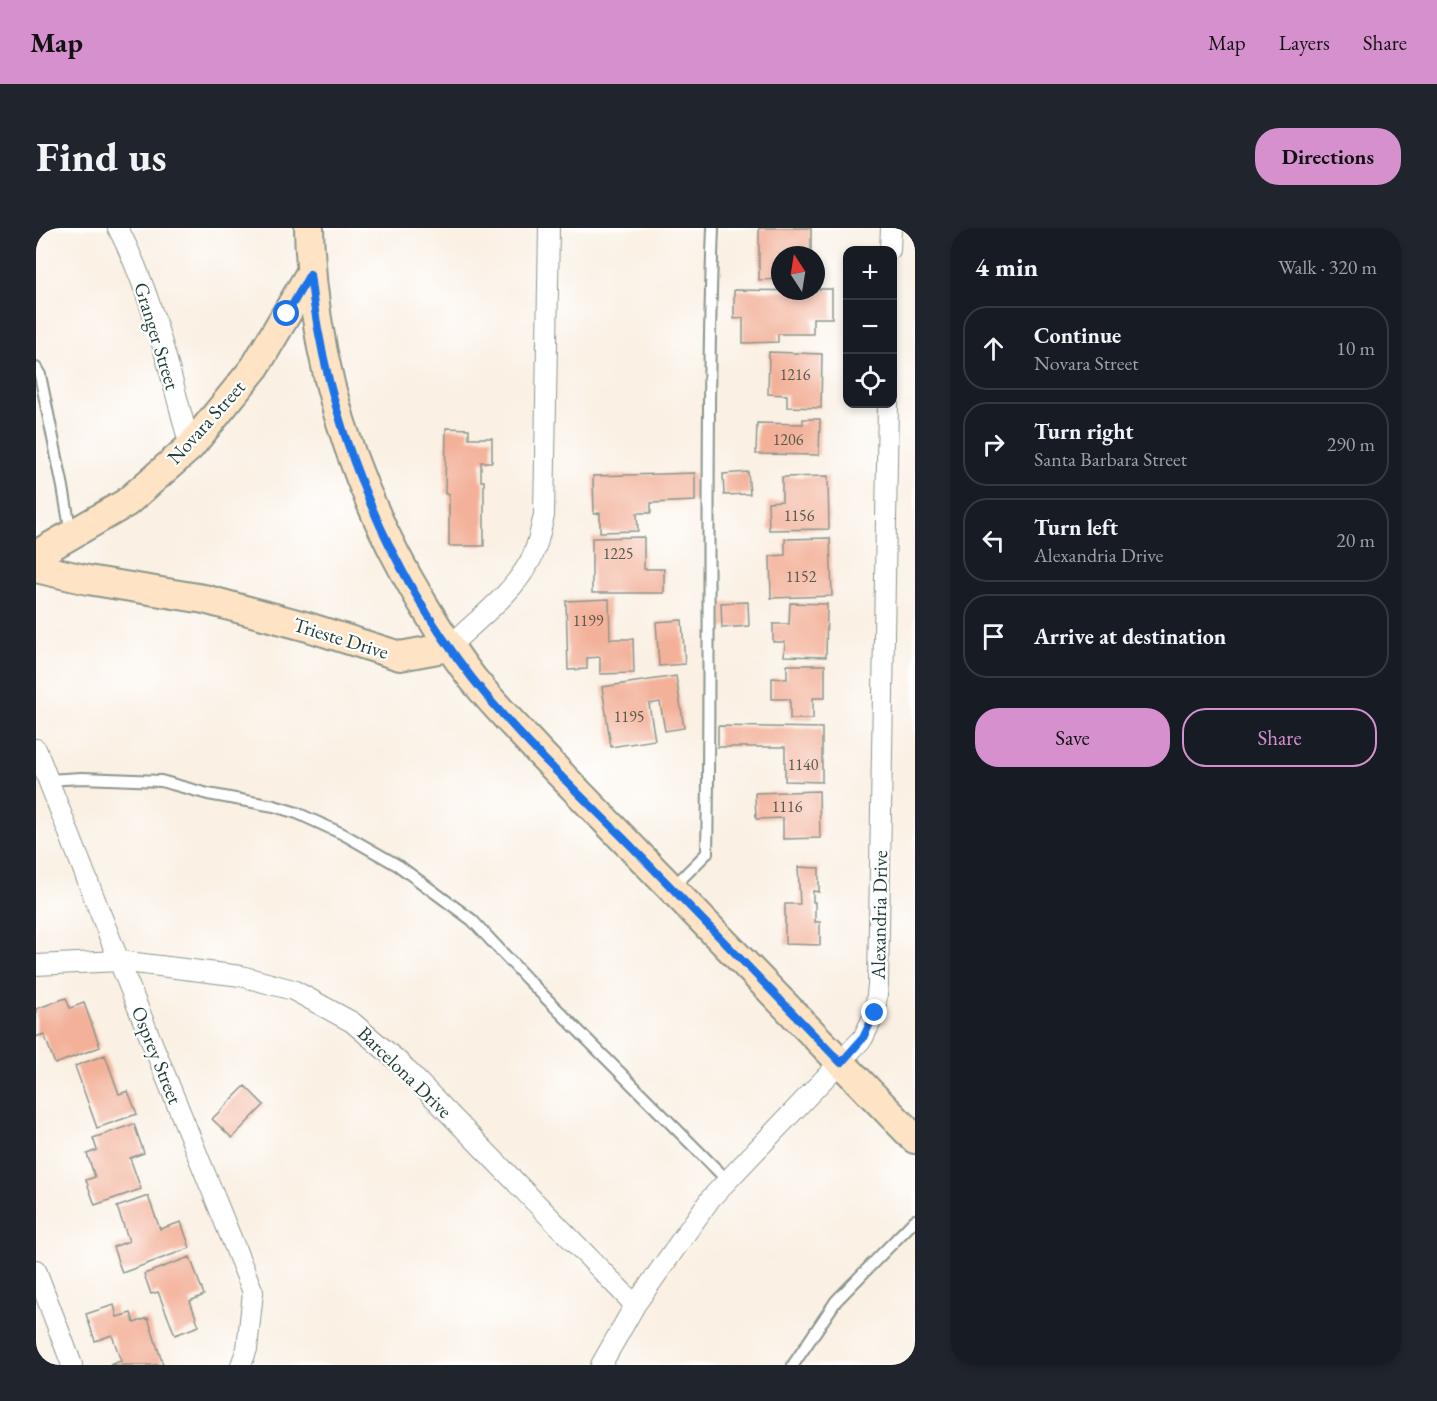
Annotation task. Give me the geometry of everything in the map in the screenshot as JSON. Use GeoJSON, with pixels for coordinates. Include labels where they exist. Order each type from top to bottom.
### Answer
{"type":"FeatureCollection","features":[{"type":"Feature","properties":{"kind":"street","name":"Granger Street"},"geometry":{"type":"LineString","coordinates":[[118,228],[132,256],[150,309],[190,447]]}},
{"type":"Feature","properties":{"kind":"street"},"geometry":{"type":"LineString","coordinates":[[309,228],[310,274],[317,328],[326,370],[356,467],[392,548],[449,647],[506,716],[915,1139]]}},
{"type":"Feature","properties":{"kind":"street"},"geometry":{"type":"LineString","coordinates":[[449,647],[474,621],[500,600],[531,560],[544,516],[549,228]]}},
{"type":"Feature","properties":{"kind":"street"},"geometry":{"type":"LineString","coordinates":[[890,246],[891,228]]}},
{"type":"Feature","properties":{"kind":"street","name":"Novara Street"},"geometry":{"type":"LineString","coordinates":[[36,555],[126,503],[190,447],[255,367],[310,274]]}},
{"type":"Feature","properties":{"kind":"street","name":"Alexandria Drive"},"geometry":{"type":"LineString","coordinates":[[601,1365],[634,1305],[711,1198],[841,1063],[863,1038],[875,1013],[878,985],[888,408]]}},
{"type":"Feature","properties":{"kind":"street","name":"Trieste Drive"},"geometry":{"type":"LineString","coordinates":[[36,567],[88,580],[204,599],[308,627],[400,656],[449,647]]}},
{"type":"Feature","properties":{"kind":"street","name":"Osprey Street"},"geometry":{"type":"LineString","coordinates":[[36,749],[43,777],[253,1292],[247,1349],[241,1365]]}},
{"type":"Feature","properties":{"kind":"street","name":"Barcelona Drive"},"geometry":{"type":"LineString","coordinates":[[36,965],[118,961],[241,976],[293,990],[352,1022],[399,1062],[634,1305]]}},
{"type":"Feature","properties":{"kind":"street"},"geometry":{"type":"LineString","coordinates":[[36,1270],[72,1365]]}},
{"type":"Feature","properties":{"kind":"lane"},"geometry":{"type":"LineString","coordinates":[[672,888],[706,853],[709,748],[709,336],[713,228]]}},
{"type":"Feature","properties":{"kind":"lane"},"geometry":{"type":"LineString","coordinates":[[36,368],[40,375],[71,535]]}},
{"type":"Feature","properties":{"kind":"lane"},"geometry":{"type":"LineString","coordinates":[[43,777],[161,781],[208,794],[274,806],[297,813],[344,834],[399,866],[472,920],[527,979],[728,1180]]}},
{"type":"Feature","properties":{"kind":"lane"},"geometry":{"type":"LineString","coordinates":[[793,1365],[836,1301],[915,1220]]}},
{"type":"Feature","properties":{"kind":"building"},"geometry":{"type":"Polygon","coordinates":[[[759,228],[811,228],[811,246],[771,246],[771,279],[759,280],[759,228]]]}},
{"type":"Feature","properties":{"kind":"building"},"geometry":{"type":"Polygon","coordinates":[[[825,289],[832,289],[832,318],[813,318],[813,334],[778,334],[778,342],[743,343],[743,318],[734,319],[734,290],[771,290],[771,300],[825,300],[825,289]]]}},
{"type":"Feature","properties":{"kind":"building"},"geometry":{"type":"Polygon","coordinates":[[[769,352],[822,354],[821,408],[787,407],[787,395],[768,394],[769,352]]]}},
{"type":"Feature","properties":{"kind":"building"},"geometry":{"type":"Polygon","coordinates":[[[803,419],[820,419],[819,455],[756,454],[757,423],[803,424],[803,419]]]}},
{"type":"Feature","properties":{"kind":"building"},"geometry":{"type":"Polygon","coordinates":[[[446,428],[469,429],[469,438],[492,438],[492,462],[481,462],[481,481],[484,481],[484,546],[449,546],[449,494],[445,494],[446,428]]]}},
{"type":"Feature","properties":{"kind":"building"},"geometry":{"type":"Polygon","coordinates":[[[748,472],[750,494],[724,495],[723,474],[748,472]]]}},
{"type":"Feature","properties":{"kind":"building"},"geometry":{"type":"Polygon","coordinates":[[[695,473],[695,501],[651,503],[651,513],[637,513],[638,531],[600,532],[600,513],[594,514],[593,476],[695,473]]]}},
{"type":"Feature","properties":{"kind":"building"},"geometry":{"type":"Polygon","coordinates":[[[828,476],[829,529],[769,530],[768,502],[782,501],[782,477],[828,476]]]}},
{"type":"Feature","properties":{"kind":"building"},"geometry":{"type":"Polygon","coordinates":[[[644,537],[644,569],[664,569],[664,593],[592,593],[592,538],[644,537]]]}},
{"type":"Feature","properties":{"kind":"building"},"geometry":{"type":"Polygon","coordinates":[[[830,538],[832,596],[771,598],[770,556],[785,555],[785,539],[830,538]]]}},
{"type":"Feature","properties":{"kind":"building"},"geometry":{"type":"Polygon","coordinates":[[[609,599],[610,639],[633,639],[634,673],[600,674],[600,657],[587,658],[587,669],[568,670],[566,601],[609,599]]]}},
{"type":"Feature","properties":{"kind":"building"},"geometry":{"type":"Polygon","coordinates":[[[748,602],[749,626],[722,628],[721,603],[748,602]]]}},
{"type":"Feature","properties":{"kind":"building"},"geometry":{"type":"Polygon","coordinates":[[[790,603],[827,604],[826,657],[784,656],[785,642],[773,642],[773,624],[789,624],[790,603]]]}},
{"type":"Feature","properties":{"kind":"building"},"geometry":{"type":"Polygon","coordinates":[[[682,620],[685,664],[659,666],[656,622],[682,620]]]}},
{"type":"Feature","properties":{"kind":"building"},"geometry":{"type":"Polygon","coordinates":[[[787,665],[825,665],[825,698],[813,698],[813,719],[790,719],[790,699],[772,699],[772,678],[787,679],[787,665]]]}},
{"type":"Feature","properties":{"kind":"building"},"geometry":{"type":"Polygon","coordinates":[[[676,676],[684,728],[665,731],[660,702],[649,704],[655,740],[611,747],[602,687],[676,676]]]}},
{"type":"Feature","properties":{"kind":"building"},"geometry":{"type":"Polygon","coordinates":[[[718,726],[822,728],[822,782],[785,781],[785,747],[718,747],[718,726]]]}},
{"type":"Feature","properties":{"kind":"building"},"geometry":{"type":"Polygon","coordinates":[[[819,791],[820,838],[783,839],[783,818],[756,819],[755,793],[819,791]]]}},
{"type":"Feature","properties":{"kind":"building"},"geometry":{"type":"Polygon","coordinates":[[[798,867],[819,868],[819,892],[813,891],[813,902],[815,902],[815,922],[820,922],[820,945],[785,944],[785,904],[800,904],[798,867]]]}},
{"type":"Feature","properties":{"kind":"building"},"geometry":{"type":"Polygon","coordinates":[[[66,998],[70,1008],[84,1003],[100,1047],[55,1064],[44,1034],[36,1037],[36,1009],[66,998]]]}},
{"type":"Feature","properties":{"kind":"building"},"geometry":{"type":"Polygon","coordinates":[[[105,1055],[119,1094],[128,1091],[137,1114],[97,1128],[75,1066],[105,1055]]]}},
{"type":"Feature","properties":{"kind":"building"},"geometry":{"type":"Polygon","coordinates":[[[245,1086],[264,1105],[232,1138],[212,1119],[245,1086]]]}},
{"type":"Feature","properties":{"kind":"building"},"geometry":{"type":"Polygon","coordinates":[[[134,1124],[144,1153],[130,1158],[141,1189],[95,1205],[86,1180],[95,1177],[87,1154],[97,1150],[93,1138],[134,1124]]]}},
{"type":"Feature","properties":{"kind":"building"},"geometry":{"type":"Polygon","coordinates":[[[148,1196],[160,1229],[181,1222],[190,1248],[122,1273],[113,1247],[129,1241],[117,1207],[148,1196]]]}},
{"type":"Feature","properties":{"kind":"building"},"geometry":{"type":"Polygon","coordinates":[[[190,1257],[204,1295],[190,1301],[199,1326],[175,1335],[158,1292],[151,1294],[144,1274],[190,1257]]]}},
{"type":"Feature","properties":{"kind":"building"},"geometry":{"type":"Polygon","coordinates":[[[114,1305],[117,1317],[131,1313],[134,1323],[148,1318],[163,1365],[109,1365],[121,1361],[112,1335],[95,1341],[86,1314],[114,1305]]]}},
{"type":"Feature","properties":{"kind":"route"},"geometry":{"type":"LineString","coordinates":[[287,314],[310,274],[317,328],[331,390],[367,494],[386,537],[449,647],[489,698],[841,1063],[863,1038],[875,1013]]}}]}
